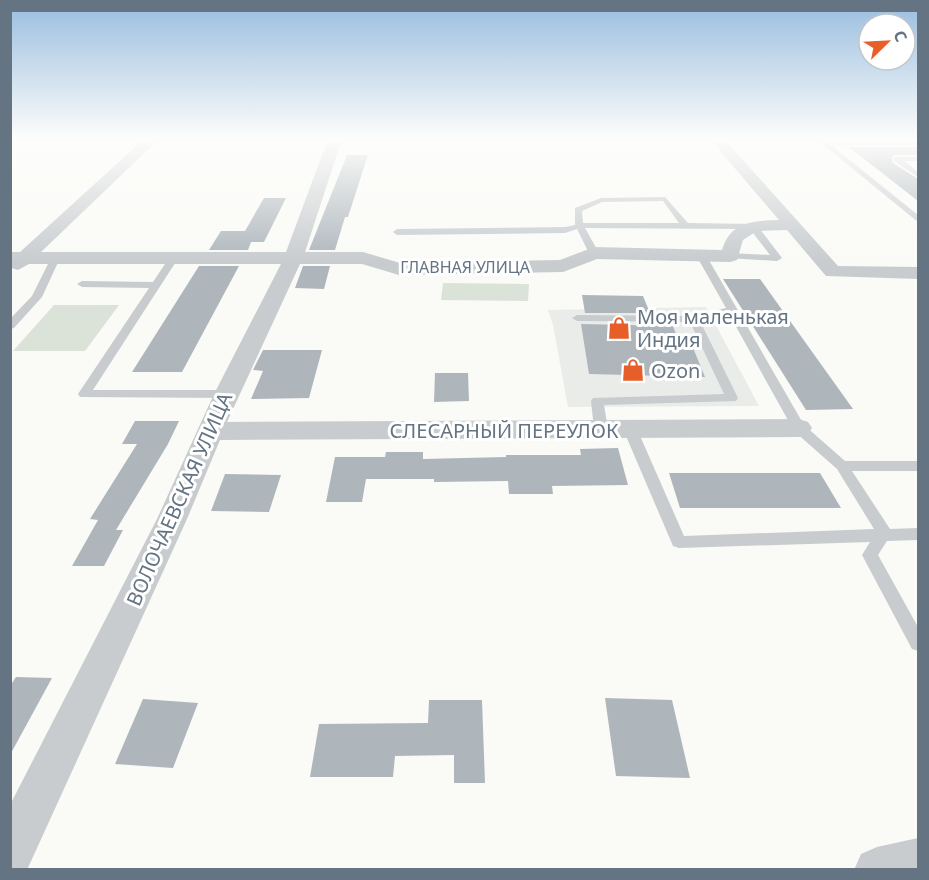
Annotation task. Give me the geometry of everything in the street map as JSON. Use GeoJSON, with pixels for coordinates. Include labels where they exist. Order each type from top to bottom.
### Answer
{"type":"FeatureCollection","features":[{"type":"Feature","properties":{"kind":"street"},"geometry":{"type":"LineString","coordinates":[[15,262],[106,180]]}},
{"type":"Feature","properties":{"kind":"street","name":"ВОЛОЧАЕВСКАЯ УЛИЦА"},"geometry":{"type":"LineString","coordinates":[[10,854],[172,519],[226,394],[294,256],[321,180]]}},
{"type":"Feature","properties":{"kind":"street"},"geometry":{"type":"LineString","coordinates":[[753,180],[833,272],[918,273]]}},
{"type":"Feature","properties":{"kind":"street"},"geometry":{"type":"LineString","coordinates":[[730,256],[735,238],[753,226],[792,225]]}},
{"type":"Feature","properties":{"kind":"street","name":"ГЛАВНАЯ УЛИЦА"},"geometry":{"type":"LineString","coordinates":[[15,262],[55,258],[294,256],[363,258],[399,269],[563,266],[594,253],[730,256]]}},
{"type":"Feature","properties":{"kind":"street","name":"СЛЕСАРНЫЙ ПЕРЕУЛОК"},"geometry":{"type":"LineString","coordinates":[[210,431],[799,428]]}},
{"type":"Feature","properties":{"kind":"street"},"geometry":{"type":"LineString","coordinates":[[878,870],[918,861]]}},
{"type":"Feature","properties":{"kind":"lane"},"geometry":{"type":"LineString","coordinates":[[870,180],[918,219]]}},
{"type":"Feature","properties":{"kind":"lane"},"geometry":{"type":"LineString","coordinates":[[594,253],[579,226],[578,210],[601,200],[665,198],[685,225]]}},
{"type":"Feature","properties":{"kind":"lane"},"geometry":{"type":"LineString","coordinates":[[397,232],[565,230],[579,226],[753,226],[777,258],[730,256]]}},
{"type":"Feature","properties":{"kind":"lane"},"geometry":{"type":"LineString","coordinates":[[701,255],[799,428],[842,466],[884,533]]}},
{"type":"Feature","properties":{"kind":"lane"},"geometry":{"type":"LineString","coordinates":[[174,257],[84,394],[226,394]]}},
{"type":"Feature","properties":{"kind":"lane"},"geometry":{"type":"LineString","coordinates":[[10,326],[37,297],[55,258]]}},
{"type":"Feature","properties":{"kind":"lane"},"geometry":{"type":"LineString","coordinates":[[82,284],[155,285]]}},
{"type":"Feature","properties":{"kind":"lane"},"geometry":{"type":"LineString","coordinates":[[577,318],[694,319],[732,310]]}},
{"type":"Feature","properties":{"kind":"lane"},"geometry":{"type":"LineString","coordinates":[[602,429],[597,401],[732,398],[694,319]]}},
{"type":"Feature","properties":{"kind":"lane"},"geometry":{"type":"LineString","coordinates":[[630,429],[680,542],[884,533],[918,534]]}},
{"type":"Feature","properties":{"kind":"lane"},"geometry":{"type":"LineString","coordinates":[[842,466],[918,466]]}},
{"type":"Feature","properties":{"kind":"lane"},"geometry":{"type":"LineString","coordinates":[[884,533],[870,555],[918,644]]}},
{"type":"Feature","properties":{"kind":"shaded area"},"geometry":{"type":"Polygon","coordinates":[[[443,283],[529,284],[528,301],[441,300],[443,283]]]}},
{"type":"Feature","properties":{"kind":"shaded area"},"geometry":{"type":"Polygon","coordinates":[[[54,305],[119,305],[85,351],[13,351],[54,305]]]}},
{"type":"Feature","properties":{"kind":"shaded area"},"geometry":{"type":"Polygon","coordinates":[[[706,307],[759,406],[568,407],[553,325],[548,310],[706,307]]]}},
{"type":"Feature","properties":{"kind":"building"},"geometry":{"type":"Polygon","coordinates":[[[337,180],[360,180],[335,250],[309,250],[337,180]]]}},
{"type":"Feature","properties":{"kind":"building"},"geometry":{"type":"Polygon","coordinates":[[[891,180],[918,180],[918,201],[891,180]]]}},
{"type":"Feature","properties":{"kind":"building"},"geometry":{"type":"Polygon","coordinates":[[[264,198],[286,198],[264,242],[251,242],[248,250],[209,250],[221,231],[245,231],[264,198]]]}},
{"type":"Feature","properties":{"kind":"building"},"geometry":{"type":"Polygon","coordinates":[[[199,266],[239,266],[182,372],[132,372],[199,266]]]}},
{"type":"Feature","properties":{"kind":"building"},"geometry":{"type":"Polygon","coordinates":[[[303,266],[330,266],[324,289],[295,288],[303,266]]]}},
{"type":"Feature","properties":{"kind":"building"},"geometry":{"type":"Polygon","coordinates":[[[723,279],[760,279],[853,409],[806,410],[723,279]]]}},
{"type":"Feature","properties":{"kind":"building"},"geometry":{"type":"Polygon","coordinates":[[[582,295],[643,296],[650,313],[585,313],[582,295]]]}},
{"type":"Feature","properties":{"kind":"building"},"geometry":{"type":"Polygon","coordinates":[[[581,324],[673,326],[679,342],[691,343],[705,377],[589,374],[581,324]]]}},
{"type":"Feature","properties":{"kind":"building"},"geometry":{"type":"Polygon","coordinates":[[[263,350],[322,350],[309,398],[251,399],[263,371],[253,370],[263,350]]]}},
{"type":"Feature","properties":{"kind":"building"},"geometry":{"type":"Polygon","coordinates":[[[435,373],[468,373],[469,401],[434,402],[435,373]]]}},
{"type":"Feature","properties":{"kind":"building"},"geometry":{"type":"Polygon","coordinates":[[[135,421],[179,421],[168,444],[116,530],[123,530],[104,566],[72,566],[98,520],[90,519],[137,444],[122,444],[135,421]]]}},
{"type":"Feature","properties":{"kind":"building"},"geometry":{"type":"Polygon","coordinates":[[[618,448],[628,485],[552,486],[553,494],[509,494],[508,481],[434,482],[434,479],[366,479],[362,502],[326,502],[335,457],[385,457],[386,452],[423,452],[423,459],[506,457],[506,455],[581,455],[580,449],[618,448]]]}},
{"type":"Feature","properties":{"kind":"building"},"geometry":{"type":"Polygon","coordinates":[[[669,473],[820,473],[841,508],[680,508],[669,473]]]}},
{"type":"Feature","properties":{"kind":"building"},"geometry":{"type":"Polygon","coordinates":[[[225,474],[281,475],[269,512],[211,511],[225,474]]]}},
{"type":"Feature","properties":{"kind":"building"},"geometry":{"type":"Polygon","coordinates":[[[16,677],[52,678],[10,755],[10,686],[16,677]]]}},
{"type":"Feature","properties":{"kind":"building"},"geometry":{"type":"Polygon","coordinates":[[[605,698],[672,700],[690,778],[616,776],[605,698]]]}},
{"type":"Feature","properties":{"kind":"building"},"geometry":{"type":"Polygon","coordinates":[[[143,699],[198,703],[173,768],[115,764],[143,699]]]}},
{"type":"Feature","properties":{"kind":"building"},"geometry":{"type":"Polygon","coordinates":[[[429,700],[482,700],[485,783],[454,783],[454,755],[395,756],[393,777],[310,777],[319,724],[428,723],[429,700]]]}},
{"type":"Feature","properties":{"kind":"place","name":"Моя маленькая Индия"},"geometry":{"type":"Point","coordinates":[619,328]}},
{"type":"Feature","properties":{"kind":"place","name":"Ozon"},"geometry":{"type":"Point","coordinates":[633,370]}}]}
